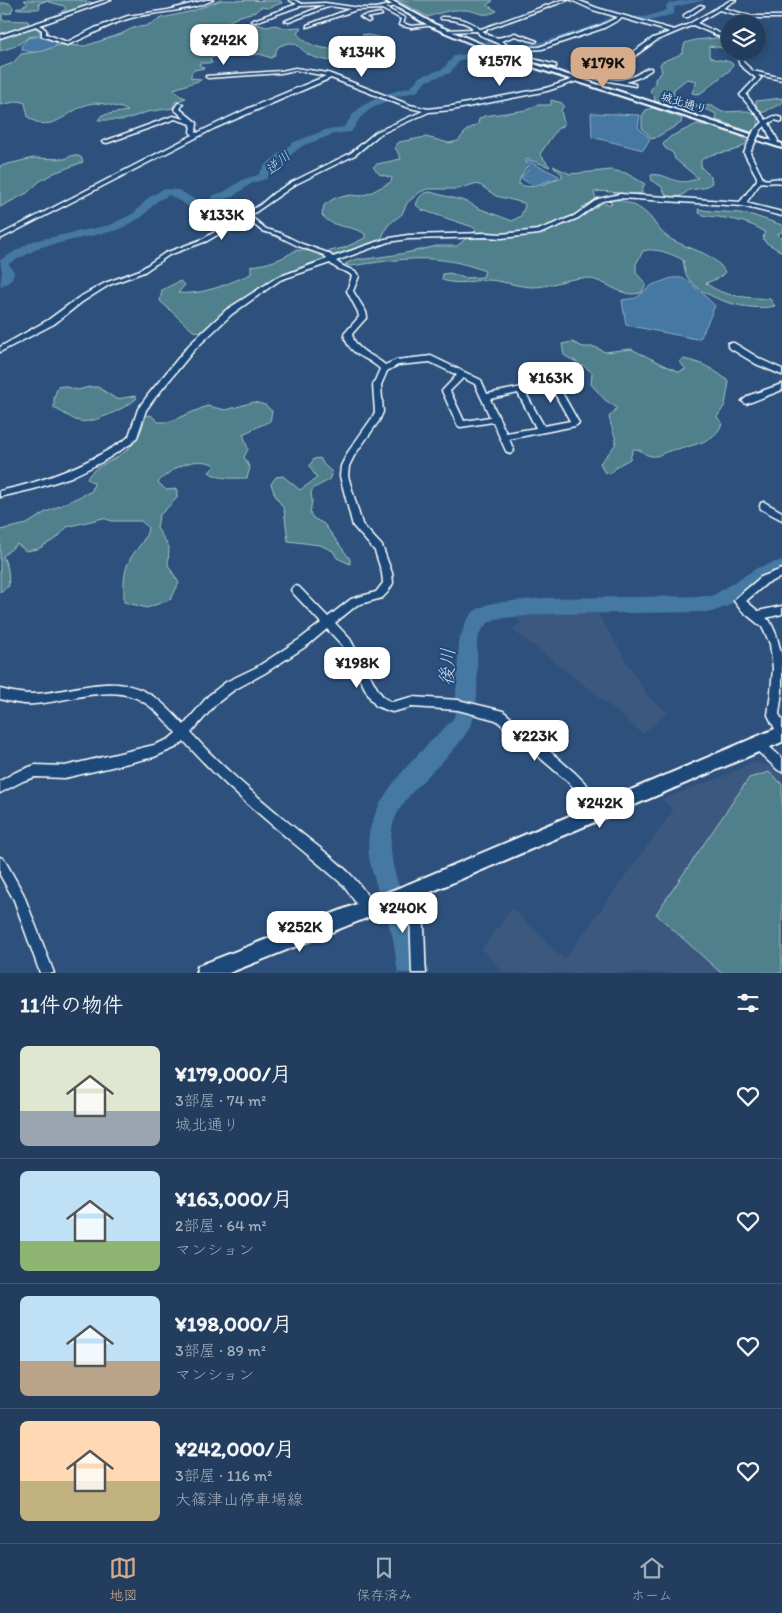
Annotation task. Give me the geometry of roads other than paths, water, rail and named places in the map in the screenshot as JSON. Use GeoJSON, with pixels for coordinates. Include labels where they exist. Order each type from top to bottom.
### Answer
{"type":"FeatureCollection","features":[{"type":"Feature","properties":{"kind":"main road"},"geometry":{"type":"LineString","coordinates":[[205,973],[409,893],[782,733]]}},
{"type":"Feature","properties":{"kind":"street"},"geometry":{"type":"LineString","coordinates":[[0,37],[109,0]]}},
{"type":"Feature","properties":{"kind":"street"},"geometry":{"type":"LineString","coordinates":[[36,24],[44,30],[44,35],[67,44],[97,29],[130,17],[168,11],[211,0]]}},
{"type":"Feature","properties":{"kind":"street"},"geometry":{"type":"LineString","coordinates":[[291,0],[299,5]]}},
{"type":"Feature","properties":{"kind":"street","name":"城北通り"},"geometry":{"type":"LineString","coordinates":[[387,0],[444,31],[510,58],[782,146]]}},
{"type":"Feature","properties":{"kind":"street"},"geometry":{"type":"LineString","coordinates":[[444,31],[479,31],[566,0]]}},
{"type":"Feature","properties":{"kind":"street"},"geometry":{"type":"LineString","coordinates":[[573,0],[621,17],[673,31]]}},
{"type":"Feature","properties":{"kind":"street"},"geometry":{"type":"LineString","coordinates":[[208,77],[281,72],[292,69],[331,76],[387,96],[401,104],[428,110],[467,106],[540,91],[620,66],[656,38],[694,24],[734,0]]}},
{"type":"Feature","properties":{"kind":"street"},"geometry":{"type":"LineString","coordinates":[[253,21],[299,5],[330,5],[354,9],[383,8],[395,5]]}},
{"type":"Feature","properties":{"kind":"street"},"geometry":{"type":"LineString","coordinates":[[287,21],[330,5]]}},
{"type":"Feature","properties":{"kind":"street"},"geometry":{"type":"LineString","coordinates":[[686,16],[702,6]]}},
{"type":"Feature","properties":{"kind":"street"},"geometry":{"type":"LineString","coordinates":[[383,8],[403,19],[401,24],[407,27],[432,25]]}},
{"type":"Feature","properties":{"kind":"street"},"geometry":{"type":"LineString","coordinates":[[309,26],[354,9]]}},
{"type":"Feature","properties":{"kind":"street"},"geometry":{"type":"LineString","coordinates":[[720,9],[751,17],[782,17]]}},
{"type":"Feature","properties":{"kind":"street"},"geometry":{"type":"LineString","coordinates":[[692,12],[706,16]]}},
{"type":"Feature","properties":{"kind":"street"},"geometry":{"type":"LineString","coordinates":[[368,22],[362,17],[393,13]]}},
{"type":"Feature","properties":{"kind":"street"},"geometry":{"type":"LineString","coordinates":[[510,50],[540,48],[602,27],[621,17]]}},
{"type":"Feature","properties":{"kind":"street"},"geometry":{"type":"LineString","coordinates":[[444,18],[460,20],[474,25],[482,34],[496,40],[520,57],[554,66]]}},
{"type":"Feature","properties":{"kind":"street"},"geometry":{"type":"LineString","coordinates":[[694,24],[721,36]]}},
{"type":"Feature","properties":{"kind":"street"},"geometry":{"type":"LineString","coordinates":[[496,40],[502,40],[515,34],[534,41]]}},
{"type":"Feature","properties":{"kind":"street"},"geometry":{"type":"LineString","coordinates":[[741,60],[742,64],[753,72],[759,80],[744,91],[743,95],[766,123],[775,141],[774,143]]}},
{"type":"Feature","properties":{"kind":"street"},"geometry":{"type":"LineString","coordinates":[[620,82],[638,76],[648,69]]}},
{"type":"Feature","properties":{"kind":"street"},"geometry":{"type":"LineString","coordinates":[[753,72],[782,79]]}},
{"type":"Feature","properties":{"kind":"street"},"geometry":{"type":"LineString","coordinates":[[0,237],[48,214],[196,135],[258,105],[331,76]]}},
{"type":"Feature","properties":{"kind":"street"},"geometry":{"type":"LineString","coordinates":[[590,76],[633,85]]}},
{"type":"Feature","properties":{"kind":"street"},"geometry":{"type":"LineString","coordinates":[[180,104],[176,109],[194,122]]}},
{"type":"Feature","properties":{"kind":"street"},"geometry":{"type":"LineString","coordinates":[[0,350],[51,322],[106,284],[142,271],[162,257],[198,243],[262,206],[276,194],[294,183],[353,154],[378,133],[417,117],[428,110]]}},
{"type":"Feature","properties":{"kind":"street"},"geometry":{"type":"LineString","coordinates":[[742,204],[760,180],[760,176],[747,152],[757,131],[782,113]]}},
{"type":"Feature","properties":{"kind":"street"},"geometry":{"type":"LineString","coordinates":[[105,142],[175,117],[194,122]]}},
{"type":"Feature","properties":{"kind":"street"},"geometry":{"type":"LineString","coordinates":[[774,118],[782,120]]}},
{"type":"Feature","properties":{"kind":"street"},"geometry":{"type":"LineString","coordinates":[[194,122],[193,132],[196,135]]}},
{"type":"Feature","properties":{"kind":"street"},"geometry":{"type":"LineString","coordinates":[[760,180],[768,182],[774,179],[782,181]]}},
{"type":"Feature","properties":{"kind":"street"},"geometry":{"type":"LineString","coordinates":[[0,494],[67,476],[129,441],[133,438],[142,410],[151,397],[192,347],[214,325],[229,312],[278,279],[333,259],[387,240],[408,237],[501,236],[539,232],[576,217],[600,200],[620,196],[742,204],[782,214]]}},
{"type":"Feature","properties":{"kind":"street"},"geometry":{"type":"LineString","coordinates":[[246,216],[264,230],[320,251],[333,259],[338,267],[352,272],[356,276],[350,291],[363,317],[348,334],[352,346],[358,352],[384,369]]}},
{"type":"Feature","properties":{"kind":"street"},"geometry":{"type":"LineString","coordinates":[[731,345],[759,362],[782,372]]}},
{"type":"Feature","properties":{"kind":"street"},"geometry":{"type":"LineString","coordinates":[[0,787],[20,776],[36,771],[65,772],[154,751],[173,743],[212,700],[230,686],[261,670],[304,642],[354,602],[379,595],[386,589],[388,573],[379,548],[358,526],[344,476],[345,466],[351,454],[376,419],[378,412],[377,385],[384,369],[396,363],[431,359],[478,382],[510,451]]}},
{"type":"Feature","properties":{"kind":"street"},"geometry":{"type":"LineString","coordinates":[[462,374],[446,391],[461,424],[495,419]]}},
{"type":"Feature","properties":{"kind":"street"},"geometry":{"type":"LineString","coordinates":[[485,397],[553,384],[575,422],[503,437]]}},
{"type":"Feature","properties":{"kind":"street"},"geometry":{"type":"LineString","coordinates":[[746,401],[782,387]]}},
{"type":"Feature","properties":{"kind":"street"},"geometry":{"type":"LineString","coordinates":[[520,390],[541,429]]}},
{"type":"Feature","properties":{"kind":"street"},"geometry":{"type":"LineString","coordinates":[[764,506],[782,516]]}},
{"type":"Feature","properties":{"kind":"street"},"geometry":{"type":"LineString","coordinates":[[782,572],[764,580],[739,601],[770,628],[779,649],[780,683],[773,715],[782,733]]}},
{"type":"Feature","properties":{"kind":"street"},"geometry":{"type":"LineString","coordinates":[[296,590],[346,642],[374,694],[386,706],[392,708],[412,702],[458,705],[500,715],[571,777],[604,810]]}},
{"type":"Feature","properties":{"kind":"street"},"geometry":{"type":"LineString","coordinates":[[758,618],[762,614],[782,610]]}},
{"type":"Feature","properties":{"kind":"street"},"geometry":{"type":"LineString","coordinates":[[0,694],[22,698],[117,688],[133,691],[145,697],[160,709],[183,734],[246,793],[376,906]]}},
{"type":"Feature","properties":{"kind":"street"},"geometry":{"type":"LineString","coordinates":[[758,744],[782,766]]}},
{"type":"Feature","properties":{"kind":"street"},"geometry":{"type":"LineString","coordinates":[[0,863],[19,897],[47,973]]}},
{"type":"Feature","properties":{"kind":"street"},"geometry":{"type":"LineString","coordinates":[[409,893],[419,973]]}},
{"type":"Feature","properties":{"kind":"waterway","name":"逆川"},"geometry":{"type":"LineString","coordinates":[[626,17],[646,20],[656,15],[671,12],[670,6],[672,5],[702,0]]}},
{"type":"Feature","properties":{"kind":"waterway","name":"逆川"},"geometry":{"type":"LineString","coordinates":[[484,45],[496,41],[515,48],[540,46],[601,26],[618,17]]}},
{"type":"Feature","properties":{"kind":"waterway","name":"逆川"},"geometry":{"type":"LineString","coordinates":[[0,282],[7,277],[8,272],[3,264],[6,260],[37,244],[114,228],[138,215],[152,200],[167,191],[175,192],[199,208],[207,208],[218,197],[228,195],[248,181],[262,177],[269,167],[298,144],[332,131],[347,130],[356,116],[370,105],[393,94],[418,87],[422,79],[447,71],[457,58],[481,54],[481,49]]}},
{"type":"Feature","properties":{"kind":"waterway","name":"後川"},"geometry":{"type":"LineString","coordinates":[[410,973],[405,940],[381,861],[379,845],[381,828],[387,812],[399,793],[460,726],[465,715],[468,641],[473,627],[481,617],[493,611],[544,606],[712,604],[722,601],[763,573],[782,567]]}}]}
